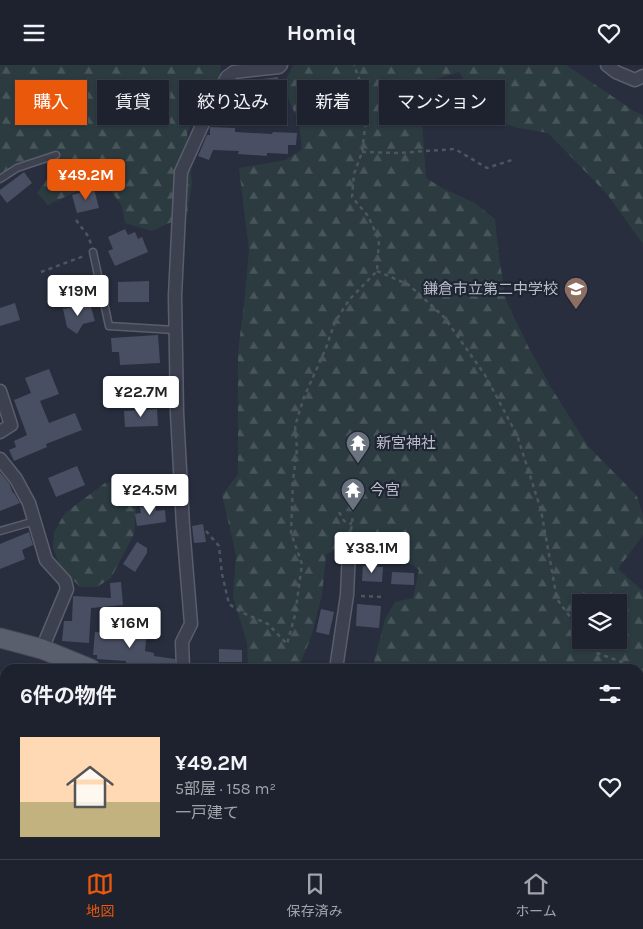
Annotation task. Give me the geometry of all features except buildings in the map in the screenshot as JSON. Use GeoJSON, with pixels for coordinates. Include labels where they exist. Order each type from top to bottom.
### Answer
{"type":"FeatureCollection","features":[{"type":"Feature","properties":{"kind":"main road"},"geometry":{"type":"LineString","coordinates":[[0,638],[42,649],[79,664]]}},
{"type":"Feature","properties":{"kind":"street"},"geometry":{"type":"LineString","coordinates":[[225,80],[234,72],[279,67],[281,65]]}},
{"type":"Feature","properties":{"kind":"street"},"geometry":{"type":"LineString","coordinates":[[607,65],[616,72],[635,80],[643,77]]}},
{"type":"Feature","properties":{"kind":"street"},"geometry":{"type":"LineString","coordinates":[[183,664],[182,642],[191,624],[181,498],[175,296],[182,173],[203,125]]}},
{"type":"Feature","properties":{"kind":"street"},"geometry":{"type":"LineString","coordinates":[[0,391],[11,425],[0,432]]}},
{"type":"Feature","properties":{"kind":"street"},"geometry":{"type":"LineString","coordinates":[[0,459],[16,479],[29,503],[46,560],[65,581],[67,589],[42,649]]}},
{"type":"Feature","properties":{"kind":"street"},"geometry":{"type":"LineString","coordinates":[[337,664],[347,595],[350,546]]}},
{"type":"Feature","properties":{"kind":"lane"},"geometry":{"type":"LineString","coordinates":[[0,179],[17,167],[56,155]]}},
{"type":"Feature","properties":{"kind":"lane"},"geometry":{"type":"LineString","coordinates":[[93,252],[109,326],[175,330]]}},
{"type":"Feature","properties":{"kind":"lane"},"geometry":{"type":"LineString","coordinates":[[0,531],[35,520]]}},
{"type":"Feature","properties":{"kind":"path"},"geometry":{"type":"LineString","coordinates":[[206,531],[219,546],[222,574],[230,605],[268,624],[287,644],[296,608],[302,564],[291,533],[293,480],[297,449],[295,427],[304,397],[326,348],[335,322],[349,300],[378,271],[379,240],[368,216],[352,197],[354,174],[362,152],[368,103],[354,65]]}},
{"type":"Feature","properties":{"kind":"path"},"geometry":{"type":"LineString","coordinates":[[362,152],[398,153],[455,149],[487,169],[514,159]]}},
{"type":"Feature","properties":{"kind":"path"},"geometry":{"type":"LineString","coordinates":[[41,272],[93,252],[88,236],[76,220]]}},
{"type":"Feature","properties":{"kind":"path"},"geometry":{"type":"LineString","coordinates":[[378,271],[409,285],[444,317],[485,375],[517,435],[541,510],[558,599],[572,619]]}},
{"type":"Feature","properties":{"kind":"path"},"geometry":{"type":"LineString","coordinates":[[339,512],[344,521],[352,524]]}},
{"type":"Feature","properties":{"kind":"path"},"geometry":{"type":"LineString","coordinates":[[350,546],[353,515]]}},
{"type":"Feature","properties":{"kind":"path"},"geometry":{"type":"LineString","coordinates":[[347,595],[385,597]]}},
{"type":"Feature","properties":{"kind":"path"},"geometry":{"type":"LineString","coordinates":[[594,649],[597,653],[627,664]]}},
{"type":"Feature","properties":{"kind":"green space"},"geometry":{"type":"Polygon","coordinates":[[[0,65],[221,65],[218,80],[179,80],[179,125],[192,125],[187,133],[192,183],[187,215],[152,231],[125,223],[122,206],[106,184],[86,187],[48,205],[37,193],[54,169],[36,157],[13,175],[0,179],[0,65]]]}},
{"type":"Feature","properties":{"kind":"green space"},"geometry":{"type":"Polygon","coordinates":[[[293,65],[566,65],[634,111],[643,115],[643,244],[607,194],[548,133],[505,124],[505,80],[464,80],[459,72],[432,80],[379,80],[379,125],[422,125],[426,178],[444,189],[475,203],[495,219],[506,300],[529,348],[588,446],[637,496],[643,515],[643,535],[618,569],[643,591],[643,664],[374,664],[385,619],[395,602],[413,598],[419,570],[413,565],[380,556],[369,545],[343,545],[326,555],[322,595],[311,637],[300,664],[248,664],[247,643],[233,597],[236,555],[222,495],[238,474],[238,352],[249,250],[239,168],[285,160],[302,150],[299,125],[369,125],[369,80],[297,80],[297,118],[287,95],[286,80],[293,65]]]}},
{"type":"Feature","properties":{"kind":"green space"},"geometry":{"type":"Polygon","coordinates":[[[120,481],[132,486],[137,499],[134,534],[111,578],[97,587],[80,587],[60,567],[53,548],[54,532],[65,513],[105,483],[120,481]]]}},
{"type":"Feature","properties":{"kind":"place","name":"鎌倉市立第二中学校"},"geometry":{"type":"Point","coordinates":[576,310]}},
{"type":"Feature","properties":{"kind":"place","name":"新宮神社"},"geometry":{"type":"Point","coordinates":[358,464]}},
{"type":"Feature","properties":{"kind":"place","name":"今宮"},"geometry":{"type":"Point","coordinates":[353,511]}}]}
